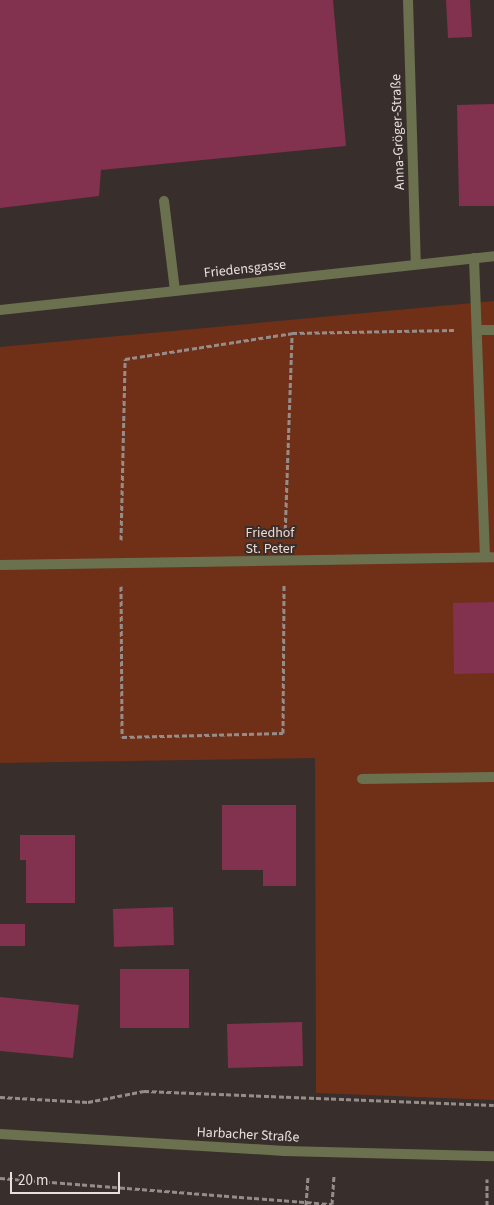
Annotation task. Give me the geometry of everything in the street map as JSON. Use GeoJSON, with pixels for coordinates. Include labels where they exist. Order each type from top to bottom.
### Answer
{"type":"FeatureCollection","features":[{"type":"Feature","properties":{"kind":"street","name":"Anna-Gröger-Straße"},"geometry":{"type":"LineString","coordinates":[[408,0],[416,263]]}},
{"type":"Feature","properties":{"kind":"street"},"geometry":{"type":"LineString","coordinates":[[164,201],[175,290]]}},
{"type":"Feature","properties":{"kind":"street","name":"Friedensgasse"},"geometry":{"type":"LineString","coordinates":[[0,310],[416,263],[494,256]]}},
{"type":"Feature","properties":{"kind":"street"},"geometry":{"type":"LineString","coordinates":[[0,565],[489,557],[474,258]]}},
{"type":"Feature","properties":{"kind":"street"},"geometry":{"type":"LineString","coordinates":[[477,330],[494,330]]}},
{"type":"Feature","properties":{"kind":"street"},"geometry":{"type":"LineString","coordinates":[[362,779],[494,777]]}},
{"type":"Feature","properties":{"kind":"street","name":"Harbacher Straße"},"geometry":{"type":"LineString","coordinates":[[0,1134],[284,1151],[494,1156]]}},
{"type":"Feature","properties":{"kind":"path"},"geometry":{"type":"LineString","coordinates":[[292,334],[284,560],[283,733],[122,737],[121,563],[125,359],[292,334],[477,330]]}},
{"type":"Feature","properties":{"kind":"path"},"geometry":{"type":"LineString","coordinates":[[0,1097],[88,1102],[144,1091],[494,1105]]}},
{"type":"Feature","properties":{"kind":"path"},"geometry":{"type":"LineString","coordinates":[[0,1178],[332,1204],[334,1170],[344,1171]]}},
{"type":"Feature","properties":{"kind":"path"},"geometry":{"type":"LineString","coordinates":[[478,1177],[494,1178]]}},
{"type":"Feature","properties":{"kind":"green space","name":"Friedhof St. Peter"},"geometry":{"type":"Polygon","coordinates":[[[494,301],[494,1100],[316,1093],[315,758],[0,763],[0,347],[494,301]]]}},
{"type":"Feature","properties":{"kind":"building"},"geometry":{"type":"Polygon","coordinates":[[[0,0],[333,0],[346,146],[101,170],[99,196],[0,208],[0,0]]]}},
{"type":"Feature","properties":{"kind":"building"},"geometry":{"type":"Polygon","coordinates":[[[446,0],[470,0],[472,37],[448,38],[446,0]]]}},
{"type":"Feature","properties":{"kind":"building"},"geometry":{"type":"Polygon","coordinates":[[[494,104],[494,206],[459,206],[457,105],[494,104]]]}},
{"type":"Feature","properties":{"kind":"building"},"geometry":{"type":"Polygon","coordinates":[[[494,602],[494,673],[454,674],[453,603],[494,602]]]}},
{"type":"Feature","properties":{"kind":"building"},"geometry":{"type":"Polygon","coordinates":[[[222,805],[296,805],[296,886],[263,886],[263,870],[222,870],[222,805]]]}},
{"type":"Feature","properties":{"kind":"building"},"geometry":{"type":"Polygon","coordinates":[[[20,835],[75,835],[75,903],[26,903],[26,860],[20,860],[20,835]]]}},
{"type":"Feature","properties":{"kind":"building"},"geometry":{"type":"Polygon","coordinates":[[[173,907],[174,945],[114,947],[113,909],[173,907]]]}},
{"type":"Feature","properties":{"kind":"building"},"geometry":{"type":"Polygon","coordinates":[[[0,924],[25,924],[25,946],[0,946],[0,924]]]}},
{"type":"Feature","properties":{"kind":"building"},"geometry":{"type":"Polygon","coordinates":[[[120,969],[189,969],[189,1028],[120,1028],[120,969]]]}},
{"type":"Feature","properties":{"kind":"building"},"geometry":{"type":"Polygon","coordinates":[[[0,997],[79,1005],[73,1058],[0,1051],[0,997]]]}},
{"type":"Feature","properties":{"kind":"building"},"geometry":{"type":"Polygon","coordinates":[[[302,1022],[303,1066],[228,1068],[227,1024],[302,1022]]]}}]}
